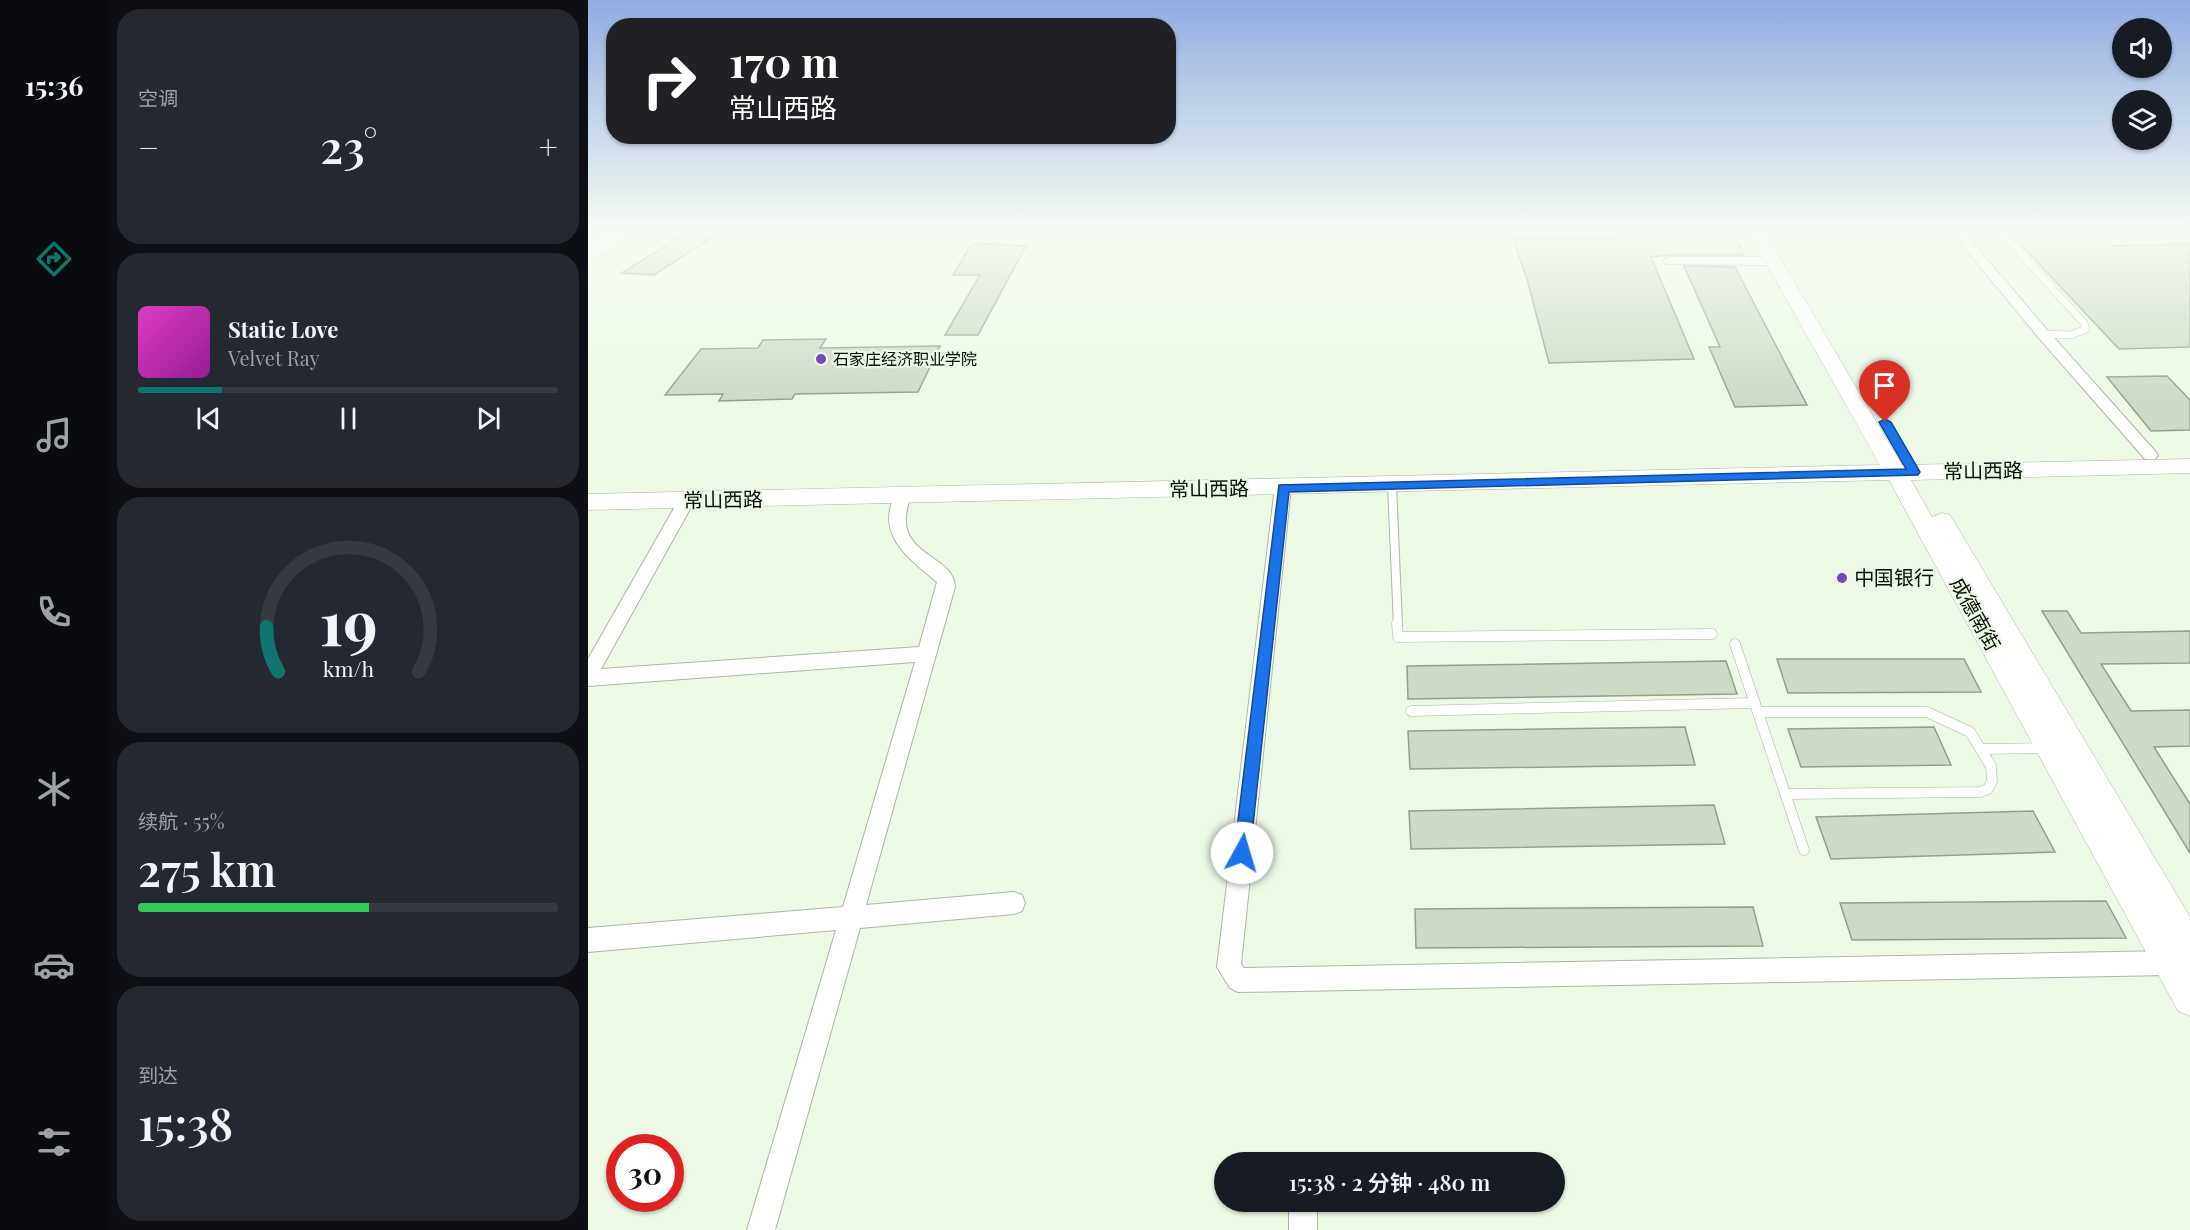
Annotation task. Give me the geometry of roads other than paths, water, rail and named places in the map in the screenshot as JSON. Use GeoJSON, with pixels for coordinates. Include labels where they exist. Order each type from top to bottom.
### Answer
{"type":"FeatureCollection","features":[{"type":"Feature","properties":{"kind":"main road","name":"成德南街"},"geometry":{"type":"LineString","coordinates":[[1790,288],[1901,467],[2180,956],[2190,999]]}},
{"type":"Feature","properties":{"kind":"main road","name":"成德南街"},"geometry":{"type":"LineString","coordinates":[[1804,288],[2049,748],[2180,956]]}},
{"type":"Feature","properties":{"kind":"main road","name":"常山西路"},"geometry":{"type":"LineString","coordinates":[[588,502],[1392,485],[2190,454]]}},
{"type":"Feature","properties":{"kind":"main road","name":"常山西路"},"geometry":{"type":"LineString","coordinates":[[588,490],[1901,467],[2190,466]]}},
{"type":"Feature","properties":{"kind":"street"},"geometry":{"type":"LineString","coordinates":[[2005,288],[2150,455]]}},
{"type":"Feature","properties":{"kind":"street"},"geometry":{"type":"LineString","coordinates":[[1283,488],[1229,967],[1238,980],[2180,956]]}},
{"type":"Feature","properties":{"kind":"street"},"geometry":{"type":"LineString","coordinates":[[758,1230],[852,917],[946,587],[946,579],[911,549],[900,533],[896,516],[903,496]]}},
{"type":"Feature","properties":{"kind":"street"},"geometry":{"type":"LineString","coordinates":[[588,677],[687,500]]}},
{"type":"Feature","properties":{"kind":"street"},"geometry":{"type":"LineString","coordinates":[[588,677],[927,654]]}},
{"type":"Feature","properties":{"kind":"street"},"geometry":{"type":"LineString","coordinates":[[588,940],[1014,903]]}},
{"type":"Feature","properties":{"kind":"street"},"geometry":{"type":"LineString","coordinates":[[1303,1212],[1303,1230]]}},
{"type":"Feature","properties":{"kind":"lane"},"geometry":{"type":"LineString","coordinates":[[2043,334],[2070,335],[2082,333],[2086,329],[2084,322],[2053,288]]}},
{"type":"Feature","properties":{"kind":"lane"},"geometry":{"type":"LineString","coordinates":[[1392,485],[1398,637],[1712,634]]}},
{"type":"Feature","properties":{"kind":"lane"},"geometry":{"type":"LineString","coordinates":[[1736,644],[1804,850]]}},
{"type":"Feature","properties":{"kind":"lane"},"geometry":{"type":"LineString","coordinates":[[1411,711],[1757,707],[1926,712],[1970,732],[1991,766],[1992,781],[1988,789],[1980,792],[1786,794]]}},
{"type":"Feature","properties":{"kind":"lane"},"geometry":{"type":"LineString","coordinates":[[1982,749],[2049,748]]}},
{"type":"Feature","properties":{"kind":"place","name":"石家庄经济职业学院"},"geometry":{"type":"Point","coordinates":[821,359]}},
{"type":"Feature","properties":{"kind":"place","name":"中国银行"},"geometry":{"type":"Point","coordinates":[1842,578]}}]}
